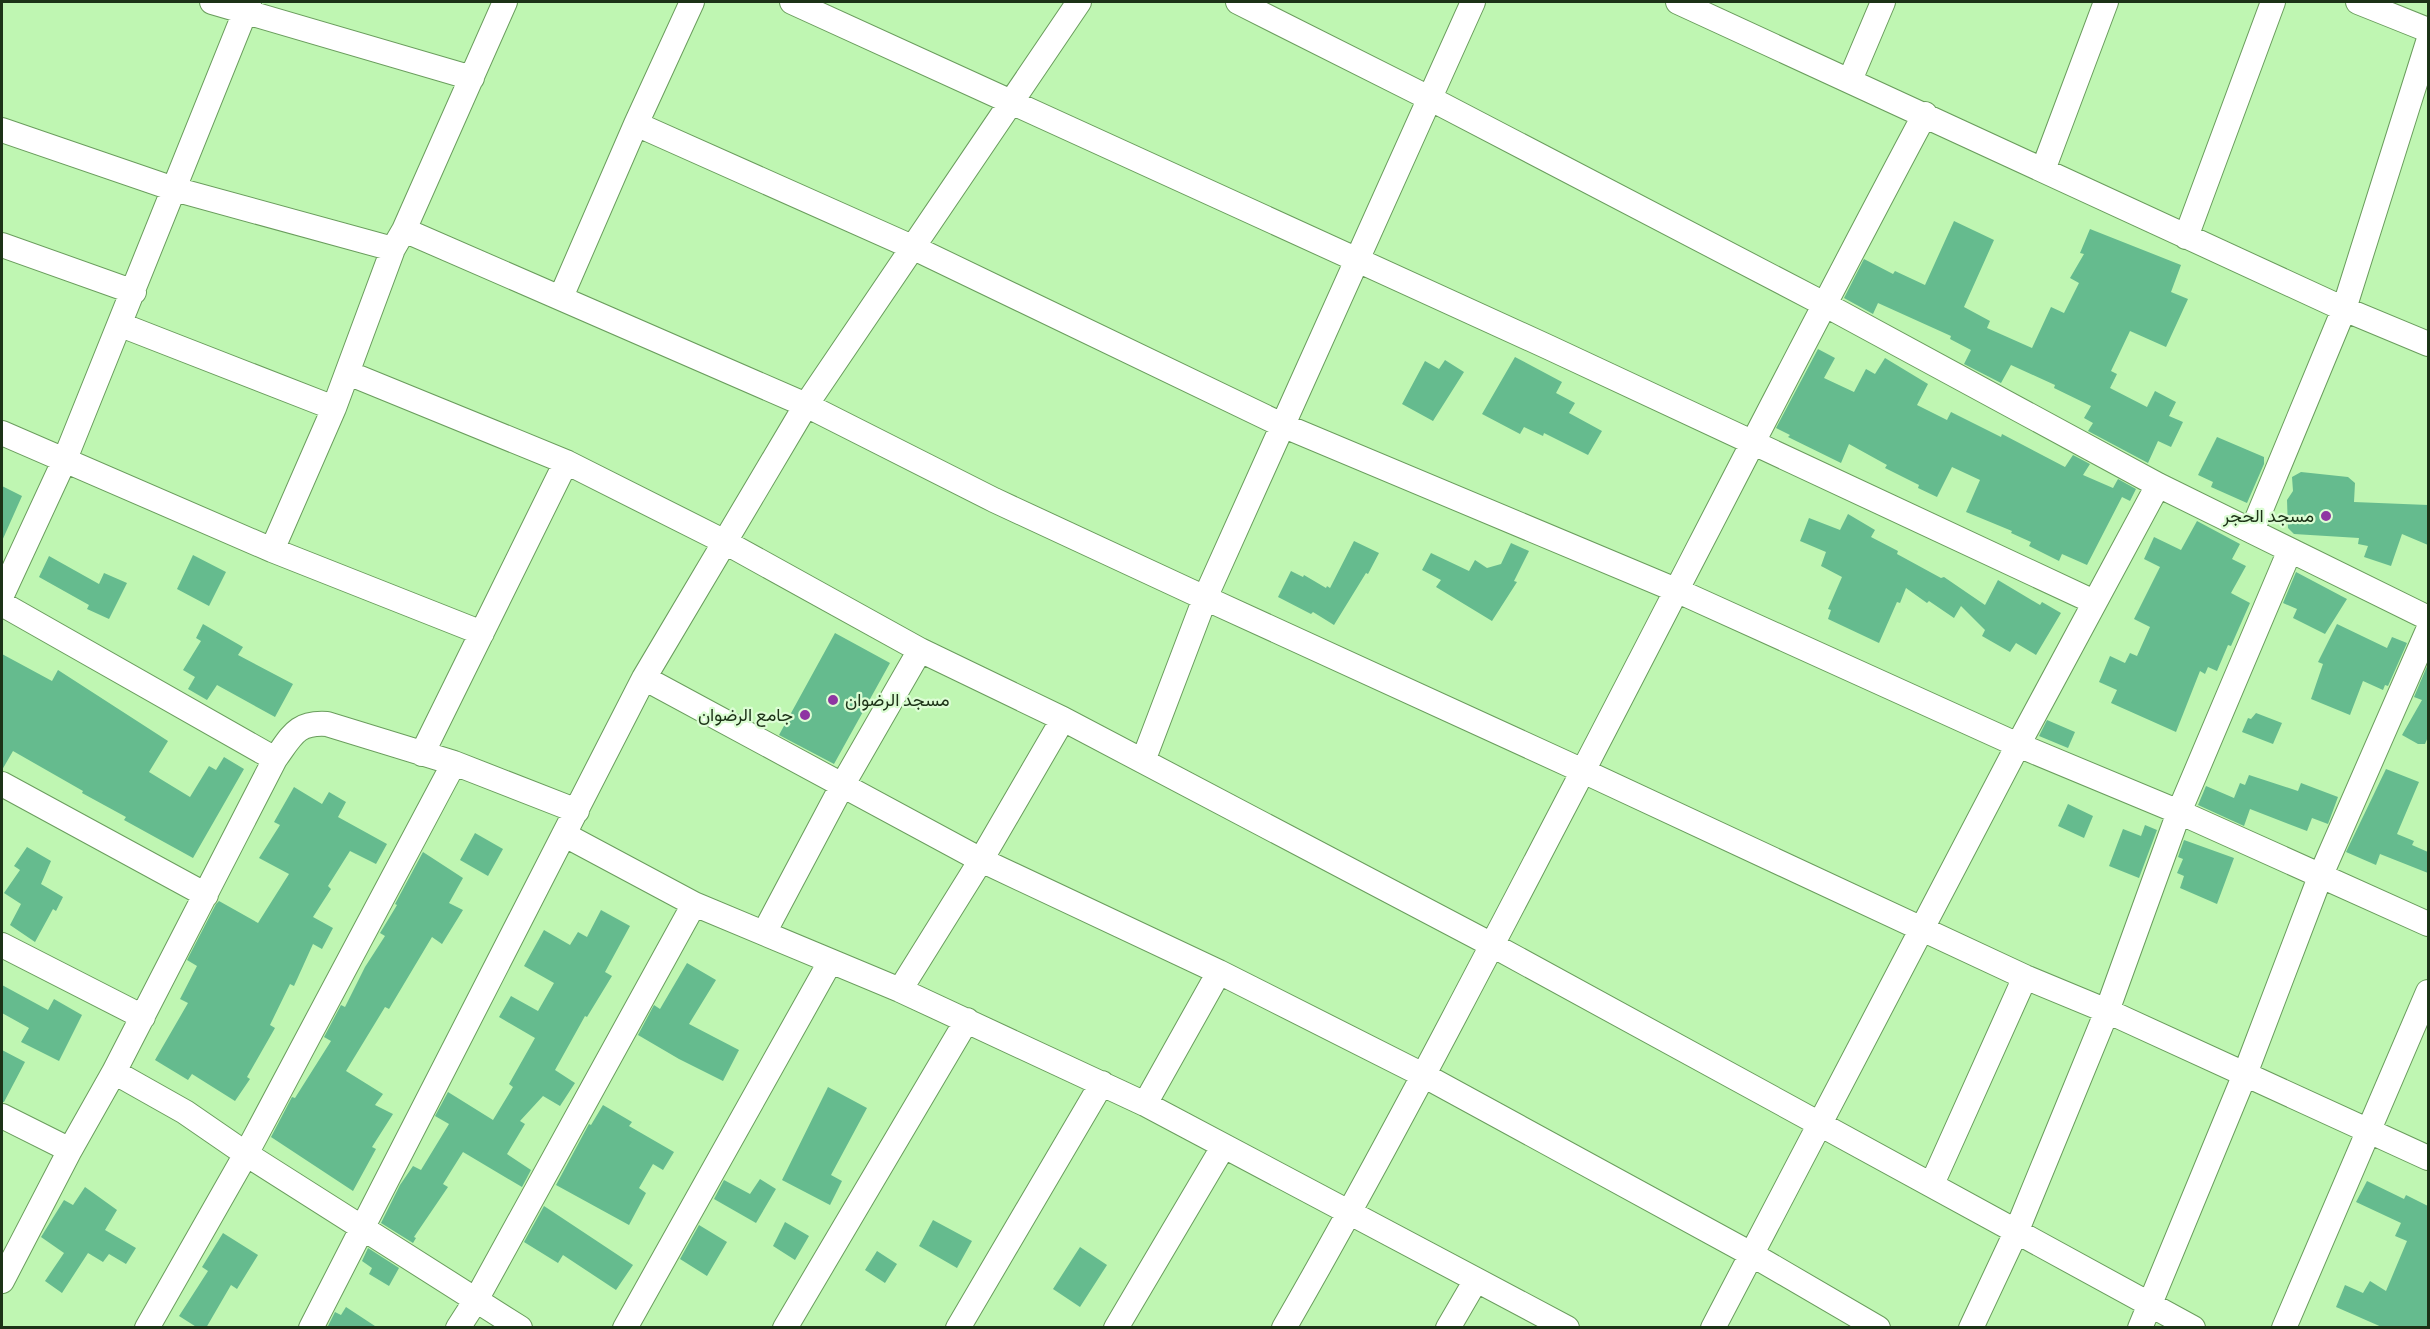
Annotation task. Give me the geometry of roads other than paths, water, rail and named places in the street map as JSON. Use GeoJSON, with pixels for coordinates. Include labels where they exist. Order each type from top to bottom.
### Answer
{"type":"FeatureCollection","features":[{"type":"Feature","properties":{"kind":"street"},"geometry":{"type":"LineString","coordinates":[[212,2],[247,7],[472,78]]}},
{"type":"Feature","properties":{"kind":"street"},"geometry":{"type":"LineString","coordinates":[[272,550],[334,408],[398,240],[505,2]]}},
{"type":"Feature","properties":{"kind":"street"},"geometry":{"type":"LineString","coordinates":[[561,297],[692,2]]}},
{"type":"Feature","properties":{"kind":"street"},"geometry":{"type":"LineString","coordinates":[[792,2],[1012,100],[2094,602]]}},
{"type":"Feature","properties":{"kind":"street"},"geometry":{"type":"LineString","coordinates":[[311,1328],[644,678],[723,541],[806,405],[1079,2]]}},
{"type":"Feature","properties":{"kind":"street"},"geometry":{"type":"LineString","coordinates":[[1238,2],[1431,99],[1824,304],[2158,485],[2428,618]]}},
{"type":"Feature","properties":{"kind":"street"},"geometry":{"type":"LineString","coordinates":[[1143,761],[1205,598],[1473,2]]}},
{"type":"Feature","properties":{"kind":"street"},"geometry":{"type":"LineString","coordinates":[[1678,2],[1702,7],[1850,80],[2186,237],[2344,309],[2428,344]]}},
{"type":"Feature","properties":{"kind":"street"},"geometry":{"type":"LineString","coordinates":[[1850,80],[1883,2]]}},
{"type":"Feature","properties":{"kind":"street"},"geometry":{"type":"LineString","coordinates":[[2043,170],[2106,2]]}},
{"type":"Feature","properties":{"kind":"street"},"geometry":{"type":"LineString","coordinates":[[2186,237],[2273,2]]}},
{"type":"Feature","properties":{"kind":"street"},"geometry":{"type":"LineString","coordinates":[[2358,2],[2428,30]]}},
{"type":"Feature","properties":{"kind":"street"},"geometry":{"type":"LineString","coordinates":[[2,595],[65,459],[121,325],[247,7]]}},
{"type":"Feature","properties":{"kind":"street"},"geometry":{"type":"LineString","coordinates":[[2252,531],[2344,309],[2428,42]]}},
{"type":"Feature","properties":{"kind":"street"},"geometry":{"type":"LineString","coordinates":[[1284,1328],[1351,1212],[1494,946],[1824,304],[1925,114]]}},
{"type":"Feature","properties":{"kind":"street"},"geometry":{"type":"LineString","coordinates":[[636,124],[912,247],[1282,425],[1678,591],[2018,745],[2179,812],[2428,924]]}},
{"type":"Feature","properties":{"kind":"street"},"geometry":{"type":"LineString","coordinates":[[2,130],[174,189],[398,240],[561,297],[806,405],[994,500],[1205,598],[2025,977],[2107,1011],[2428,1158]]}},
{"type":"Feature","properties":{"kind":"street"},"geometry":{"type":"LineString","coordinates":[[2,245],[134,292]]}},
{"type":"Feature","properties":{"kind":"street"},"geometry":{"type":"LineString","coordinates":[[121,325],[334,408]]}},
{"type":"Feature","properties":{"kind":"street"},"geometry":{"type":"LineString","coordinates":[[348,373],[566,462],[723,541],[921,650],[1064,719],[1494,946],[2193,1328]]}},
{"type":"Feature","properties":{"kind":"street"},"geometry":{"type":"LineString","coordinates":[[2,433],[272,550],[482,633]]}},
{"type":"Feature","properties":{"kind":"street"},"geometry":{"type":"LineString","coordinates":[[422,754],[566,462]]}},
{"type":"Feature","properties":{"kind":"street"},"geometry":{"type":"LineString","coordinates":[[1713,1328],[2018,745],[2158,485]]}},
{"type":"Feature","properties":{"kind":"street"},"geometry":{"type":"LineString","coordinates":[[1971,1328],[2017,1230],[2107,1011],[2179,812],[2290,550]]}},
{"type":"Feature","properties":{"kind":"street"},"geometry":{"type":"LineString","coordinates":[[2,604],[276,759]]}},
{"type":"Feature","properties":{"kind":"street"},"geometry":{"type":"LineString","coordinates":[[2140,1328],[2246,1074],[2320,877],[2428,630]]}},
{"type":"Feature","properties":{"kind":"street"},"geometry":{"type":"LineString","coordinates":[[764,933],[843,784],[921,650]]}},
{"type":"Feature","properties":{"kind":"street"},"geometry":{"type":"LineString","coordinates":[[644,678],[981,860],[1219,972],[1425,1076],[1751,1254],[1878,1328]]}},
{"type":"Feature","properties":{"kind":"street"},"geometry":{"type":"LineString","coordinates":[[900,990],[981,860],[1064,719]]}},
{"type":"Feature","properties":{"kind":"street"},"geometry":{"type":"LineString","coordinates":[[2,1281],[143,1017],[276,759],[295,733],[310,723],[327,724],[454,763],[577,811]]}},
{"type":"Feature","properties":{"kind":"street"},"geometry":{"type":"LineString","coordinates":[[147,1328],[246,1154],[454,763]]}},
{"type":"Feature","properties":{"kind":"street"},"geometry":{"type":"LineString","coordinates":[[2,784],[206,895]]}},
{"type":"Feature","properties":{"kind":"street"},"geometry":{"type":"LineString","coordinates":[[565,835],[694,904],[968,1020],[1145,1104],[1567,1328]]}},
{"type":"Feature","properties":{"kind":"street"},"geometry":{"type":"LineString","coordinates":[[458,1328],[476,1300],[694,904]]}},
{"type":"Feature","properties":{"kind":"street"},"geometry":{"type":"LineString","coordinates":[[2,945],[143,1017]]}},
{"type":"Feature","properties":{"kind":"street"},"geometry":{"type":"LineString","coordinates":[[625,1328],[830,962]]}},
{"type":"Feature","properties":{"kind":"street"},"geometry":{"type":"LineString","coordinates":[[1145,1104],[1219,972]]}},
{"type":"Feature","properties":{"kind":"street"},"geometry":{"type":"LineString","coordinates":[[1932,1184],[2025,977]]}},
{"type":"Feature","properties":{"kind":"street"},"geometry":{"type":"LineString","coordinates":[[2284,1328],[2428,992]]}},
{"type":"Feature","properties":{"kind":"street"},"geometry":{"type":"LineString","coordinates":[[785,1328],[968,1020]]}},
{"type":"Feature","properties":{"kind":"street"},"geometry":{"type":"LineString","coordinates":[[114,1072],[185,1112],[246,1154],[520,1328]]}},
{"type":"Feature","properties":{"kind":"street"},"geometry":{"type":"LineString","coordinates":[[958,1328],[1102,1083]]}},
{"type":"Feature","properties":{"kind":"street"},"geometry":{"type":"LineString","coordinates":[[2,1116],[70,1150]]}},
{"type":"Feature","properties":{"kind":"street"},"geometry":{"type":"LineString","coordinates":[[1116,1328],[1223,1147]]}},
{"type":"Feature","properties":{"kind":"street"},"geometry":{"type":"LineString","coordinates":[[1448,1328],[1476,1280]]}},
{"type":"Feature","properties":{"kind":"place","name":"مسجد الحجر"},"geometry":{"type":"Point","coordinates":[2326,516]}},
{"type":"Feature","properties":{"kind":"place","name":"مسجد الرضوان"},"geometry":{"type":"Point","coordinates":[833,700]}},
{"type":"Feature","properties":{"kind":"place","name":"جامع الرضوان"},"geometry":{"type":"Point","coordinates":[805,715]}}]}
